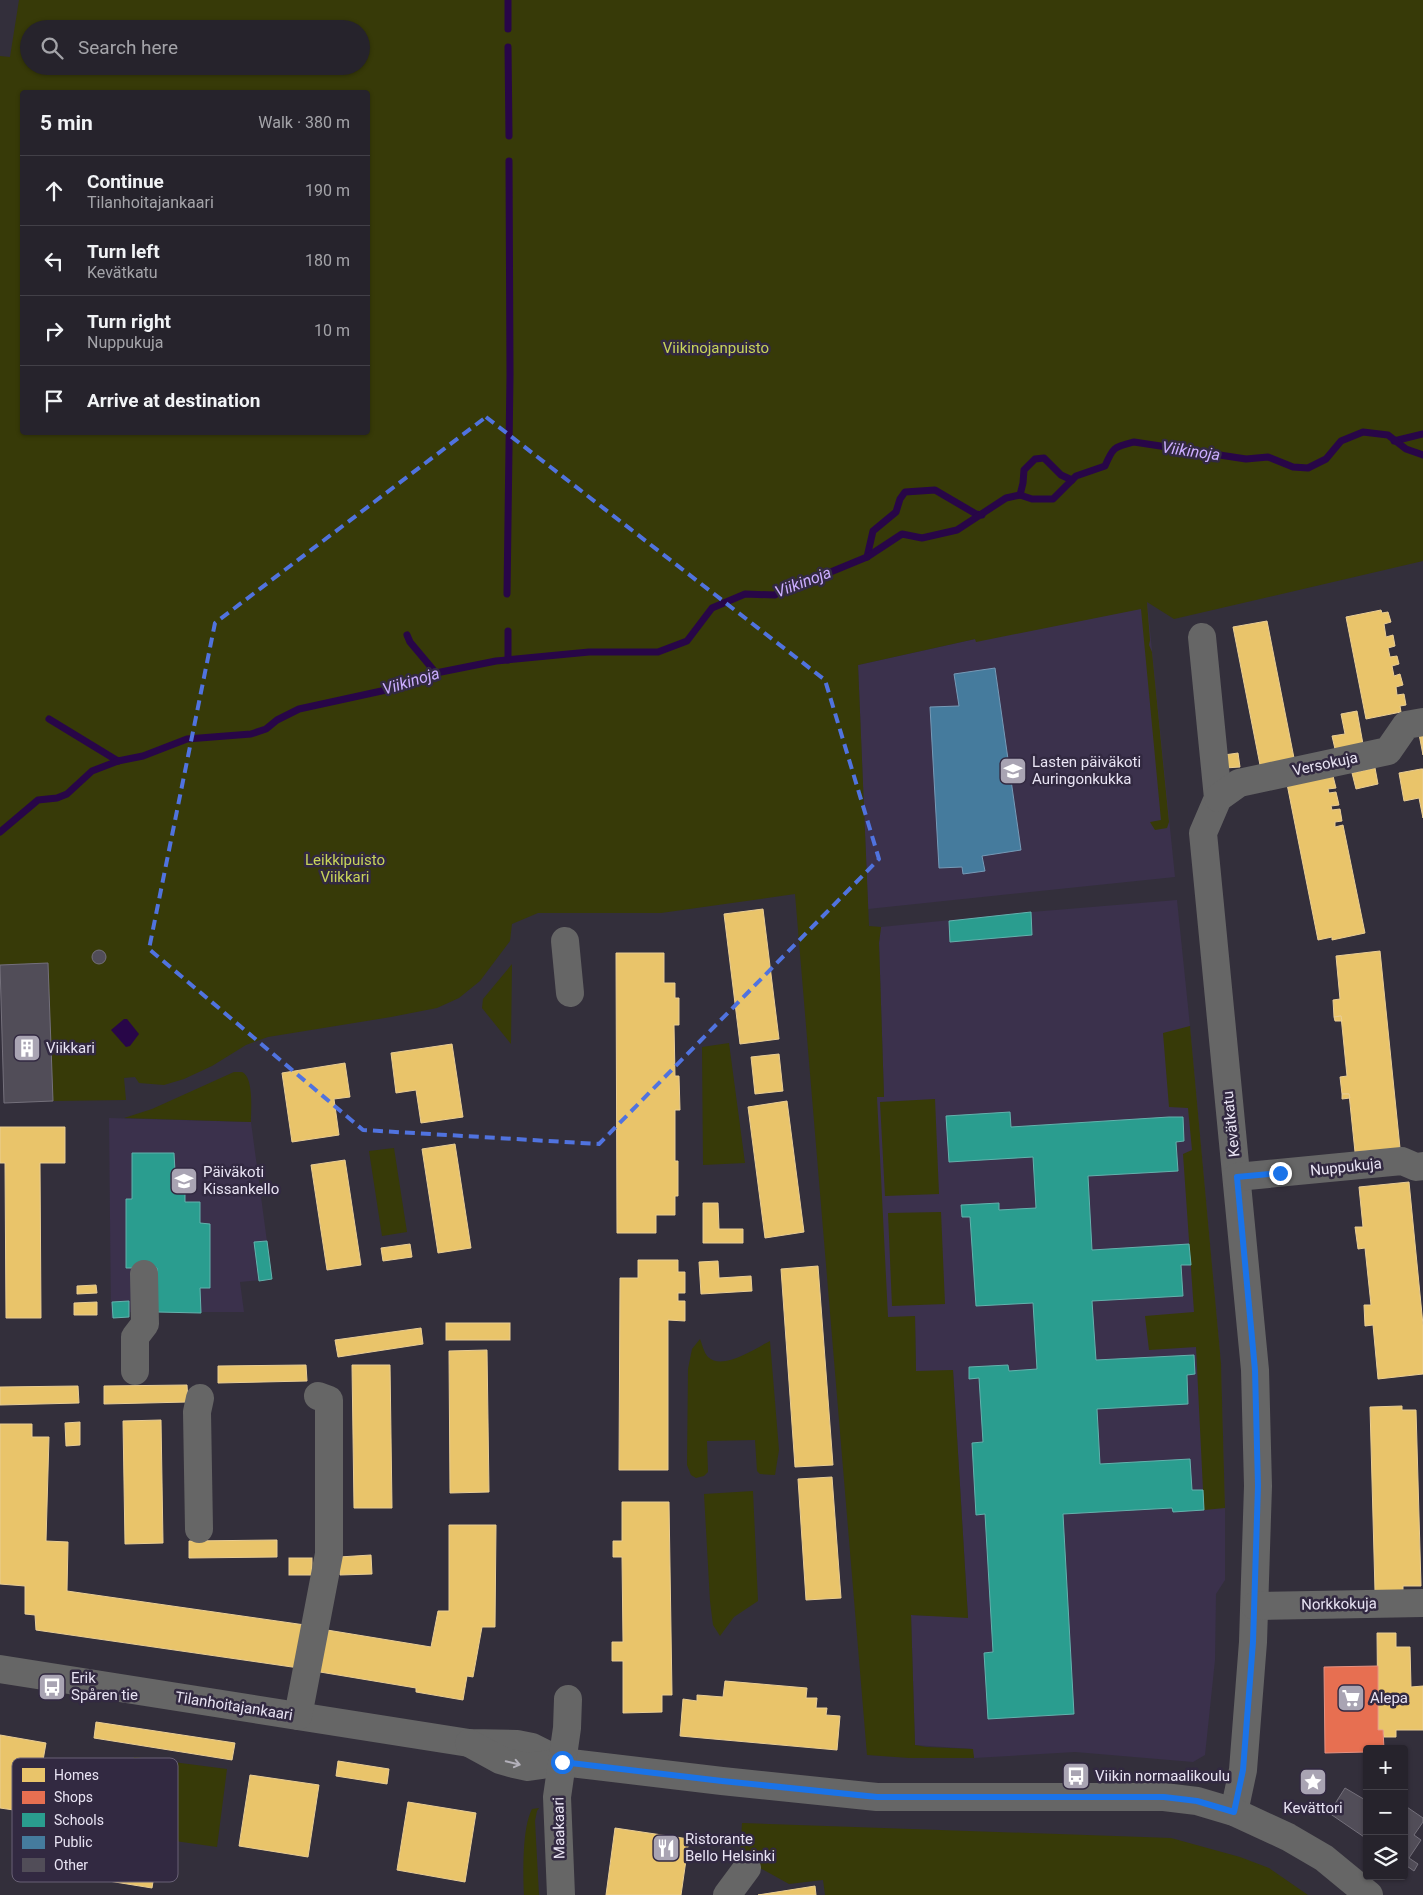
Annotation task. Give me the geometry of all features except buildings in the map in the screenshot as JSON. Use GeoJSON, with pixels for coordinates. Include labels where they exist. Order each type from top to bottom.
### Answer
{"type":"FeatureCollection","features":[{"type":"Feature","properties":{"kind":"street"},"geometry":{"type":"LineString","coordinates":[[1202,637],[1218,798]]}},
{"type":"Feature","properties":{"kind":"street","name":"Versokuja"},"geometry":{"type":"LineString","coordinates":[[1218,798],[1239,783],[1388,751],[1406,725],[1423,722]]}},
{"type":"Feature","properties":{"kind":"street","name":"Kevätkatu"},"geometry":{"type":"LineString","coordinates":[[1218,798],[1203,833],[1255,1370],[1258,1486],[1255,1606],[1243,1770],[1234,1812]]}},
{"type":"Feature","properties":{"kind":"street"},"geometry":{"type":"LineString","coordinates":[[565,941],[570,993]]}},
{"type":"Feature","properties":{"kind":"street","name":"Nuppukuja"},"geometry":{"type":"LineString","coordinates":[[1237,1177],[1402,1161],[1416,1167],[1423,1166]]}},
{"type":"Feature","properties":{"kind":"street"},"geometry":{"type":"LineString","coordinates":[[135,1371],[135,1337],[145,1324],[144,1274]]}},
{"type":"Feature","properties":{"kind":"street"},"geometry":{"type":"LineString","coordinates":[[298,1716],[329,1554],[329,1400],[318,1396]]}},
{"type":"Feature","properties":{"kind":"street"},"geometry":{"type":"LineString","coordinates":[[199,1529],[197,1412],[200,1398]]}},
{"type":"Feature","properties":{"kind":"street","name":"Norkkokuja"},"geometry":{"type":"LineString","coordinates":[[1255,1606],[1423,1603]]}},
{"type":"Feature","properties":{"kind":"street","name":"Tilanhoitajankaari"},"geometry":{"type":"LineString","coordinates":[[0,1669],[469,1743],[500,1760],[528,1767],[562,1762],[859,1795],[979,1798],[1164,1797],[1197,1801],[1234,1812],[1288,1837],[1324,1858],[1369,1895]]}},
{"type":"Feature","properties":{"kind":"street","name":"Maakaari"},"geometry":{"type":"LineString","coordinates":[[561,1895],[557,1797],[567,1728],[568,1700]]}},
{"type":"Feature","properties":{"kind":"street"},"geometry":{"type":"LineString","coordinates":[[727,1895],[747,1868]]}},
{"type":"Feature","properties":{"kind":"highlighted area"},"geometry":{"type":"Polygon","coordinates":[[[486,417],[825,680],[879,859],[599,1144],[363,1130],[149,949],[215,623],[486,417]]]}},
{"type":"Feature","properties":{"kind":"shaded area","name":"Lasten päiväkoti Auringonkukka"},"geometry":{"type":"Polygon","coordinates":[[[1147,601],[1175,877],[868,909],[858,665],[1147,601]]]}},
{"type":"Feature","properties":{"kind":"shaded area"},"geometry":{"type":"Polygon","coordinates":[[[1177,900],[1221,1363],[1225,1580],[1216,1594],[1215,1660],[1205,1755],[1193,1762],[1075,1752],[974,1758],[972,1749],[915,1745],[911,1615],[968,1617],[953,1371],[916,1371],[915,1317],[887,1317],[873,1097],[884,1096],[879,943],[881,927],[1177,900]]]}},
{"type":"Feature","properties":{"kind":"shaded area"},"geometry":{"type":"Polygon","coordinates":[[[124,1019],[127,1019],[139,1034],[130,1046],[126,1047],[111,1030],[124,1019]]]}},
{"type":"Feature","properties":{"kind":"shaded area","name":"Päiväkoti Kissankello"},"geometry":{"type":"Polygon","coordinates":[[[109,1118],[251,1122],[272,1279],[240,1282],[244,1312],[130,1312],[129,1317],[111,1318],[109,1118]]]}},
{"type":"Feature","properties":{"kind":"green space","name":"Viikinojanpuisto"},"geometry":{"type":"Polygon","coordinates":[[[19,0],[1423,0],[1423,561],[1174,619],[1147,602],[1149,645],[1152,652],[1169,822],[1167,828],[1155,830],[1150,822],[1161,820],[1141,609],[976,642],[975,639],[858,665],[869,926],[881,927],[879,943],[884,1097],[877,1097],[888,1317],[915,1316],[916,1371],[953,1370],[968,1618],[911,1615],[915,1745],[973,1749],[974,1758],[909,1758],[867,1755],[795,894],[661,913],[538,913],[512,924],[510,941],[480,981],[459,998],[437,1008],[268,1037],[246,1045],[212,1066],[184,1079],[164,1085],[139,1083],[135,1077],[124,1078],[126,1100],[53,1101],[48,963],[0,965],[0,56],[10,57],[19,0]]]}},
{"type":"Feature","properties":{"kind":"green space"},"geometry":{"type":"Polygon","coordinates":[[[512,964],[511,1044],[482,1008],[483,999],[512,964]]]}},
{"type":"Feature","properties":{"kind":"green space"},"geometry":{"type":"Polygon","coordinates":[[[1190,1026],[1221,1363],[1225,1508],[1204,1510],[1196,1347],[1149,1350],[1145,1316],[1194,1312],[1183,1154],[1192,1150],[1188,1108],[1169,1107],[1163,1033],[1190,1026]]]}},
{"type":"Feature","properties":{"kind":"green space"},"geometry":{"type":"Polygon","coordinates":[[[729,1043],[745,1163],[703,1165],[702,1047],[729,1043]]]}},
{"type":"Feature","properties":{"kind":"green space"},"geometry":{"type":"Polygon","coordinates":[[[234,1072],[242,1072],[246,1075],[251,1095],[251,1122],[124,1118],[152,1109],[234,1072]]]}},
{"type":"Feature","properties":{"kind":"green space"},"geometry":{"type":"Polygon","coordinates":[[[935,1099],[939,1194],[885,1196],[880,1102],[935,1099]]]}},
{"type":"Feature","properties":{"kind":"green space"},"geometry":{"type":"Polygon","coordinates":[[[394,1148],[407,1232],[382,1236],[369,1151],[394,1148]]]}},
{"type":"Feature","properties":{"kind":"green space"},"geometry":{"type":"Polygon","coordinates":[[[941,1212],[945,1304],[892,1306],[888,1213],[941,1212]]]}},
{"type":"Feature","properties":{"kind":"green space"},"geometry":{"type":"Polygon","coordinates":[[[700,1339],[704,1351],[714,1361],[731,1360],[770,1341],[779,1450],[775,1475],[760,1474],[757,1471],[755,1440],[707,1441],[708,1472],[704,1476],[696,1478],[691,1475],[687,1465],[688,1369],[692,1349],[700,1339]]]}},
{"type":"Feature","properties":{"kind":"green space"},"geometry":{"type":"Polygon","coordinates":[[[753,1491],[758,1601],[734,1617],[720,1636],[713,1625],[710,1601],[704,1494],[753,1491]]]}},
{"type":"Feature","properties":{"kind":"green space"},"geometry":{"type":"Polygon","coordinates":[[[178,1763],[227,1769],[217,1847],[178,1841],[178,1763]]]}},
{"type":"Feature","properties":{"kind":"green space"},"geometry":{"type":"Polygon","coordinates":[[[539,1808],[535,1821],[539,1895],[524,1895],[523,1875],[526,1827],[532,1809],[539,1808]]]}},
{"type":"Feature","properties":{"kind":"green space"},"geometry":{"type":"Polygon","coordinates":[[[742,1823],[1171,1838],[1240,1857],[1269,1868],[1308,1895],[825,1895],[823,1880],[789,1884],[740,1857],[742,1823]]]}},
{"type":"Feature","properties":{"kind":"waterway"},"geometry":{"type":"LineString","coordinates":[[508,0],[508,29]]}},
{"type":"Feature","properties":{"kind":"waterway"},"geometry":{"type":"LineString","coordinates":[[508,47],[509,136]]}},
{"type":"Feature","properties":{"kind":"waterway"},"geometry":{"type":"LineString","coordinates":[[507,594],[510,375],[509,161]]}},
{"type":"Feature","properties":{"kind":"waterway","name":"Viikinoja"},"geometry":{"type":"LineString","coordinates":[[0,832],[38,800],[57,798],[67,794],[92,771],[118,761],[143,756],[187,739],[251,734],[266,729],[277,720],[299,709],[409,685],[436,673],[496,661],[589,652],[658,652],[687,641],[712,608],[745,594],[775,595],[786,586],[804,583],[867,557],[902,534],[922,538],[957,530],[1006,498],[1020,495],[1032,499],[1053,499],[1076,476],[1105,466],[1112,451],[1134,442],[1246,459],[1268,457],[1293,467],[1308,468],[1326,459],[1341,441],[1363,432],[1388,435],[1406,449],[1423,455]]}},
{"type":"Feature","properties":{"kind":"waterway"},"geometry":{"type":"LineString","coordinates":[[1394,441],[1423,434]]}},
{"type":"Feature","properties":{"kind":"waterway"},"geometry":{"type":"LineString","coordinates":[[1020,495],[1024,470],[1035,459],[1044,458],[1061,475],[1072,480]]}},
{"type":"Feature","properties":{"kind":"waterway"},"geometry":{"type":"LineString","coordinates":[[867,557],[873,531],[896,512],[900,499],[905,492],[935,490],[976,514],[982,515]]}},
{"type":"Feature","properties":{"kind":"waterway"},"geometry":{"type":"LineString","coordinates":[[508,631],[508,660]]}},
{"type":"Feature","properties":{"kind":"waterway"},"geometry":{"type":"LineString","coordinates":[[407,635],[410,642],[436,673]]}},
{"type":"Feature","properties":{"kind":"waterway"},"geometry":{"type":"LineString","coordinates":[[49,719],[118,761]]}},
{"type":"Feature","properties":{"kind":"place","name":"Lasten päiväkoti Auringonkukka"},"geometry":{"type":"Point","coordinates":[1013,771]}},
{"type":"Feature","properties":{"kind":"place","name":"Viikkari"},"geometry":{"type":"Point","coordinates":[27,1048]}},
{"type":"Feature","properties":{"kind":"place","name":"Päiväkoti Kissankello"},"geometry":{"type":"Point","coordinates":[184,1181]}},
{"type":"Feature","properties":{"kind":"place","name":"Erik Spåren tie"},"geometry":{"type":"Point","coordinates":[52,1687]}},
{"type":"Feature","properties":{"kind":"place","name":"Alepa"},"geometry":{"type":"Point","coordinates":[1351,1698]}},
{"type":"Feature","properties":{"kind":"place","name":"Viikin normaalikoulu"},"geometry":{"type":"Point","coordinates":[1076,1776]}},
{"type":"Feature","properties":{"kind":"place","name":"Kevättori"},"geometry":{"type":"Point","coordinates":[1313,1782]}},
{"type":"Feature","properties":{"kind":"place","name":"Ristorante Bello Helsinki"},"geometry":{"type":"Point","coordinates":[666,1848]}},
{"type":"Feature","properties":{"kind":"route"},"geometry":{"type":"LineString","coordinates":[[562,1762],[841,1794],[882,1797],[988,1798],[1164,1797],[1197,1801],[1234,1812],[1243,1770],[1253,1642],[1258,1486],[1255,1370],[1237,1177],[1280,1173]]}},
{"type":"Feature","properties":{"kind":"park label","name":"Leikkipuisto Viikkari"},"geometry":{"type":"Point","coordinates":[345,868]}}]}
